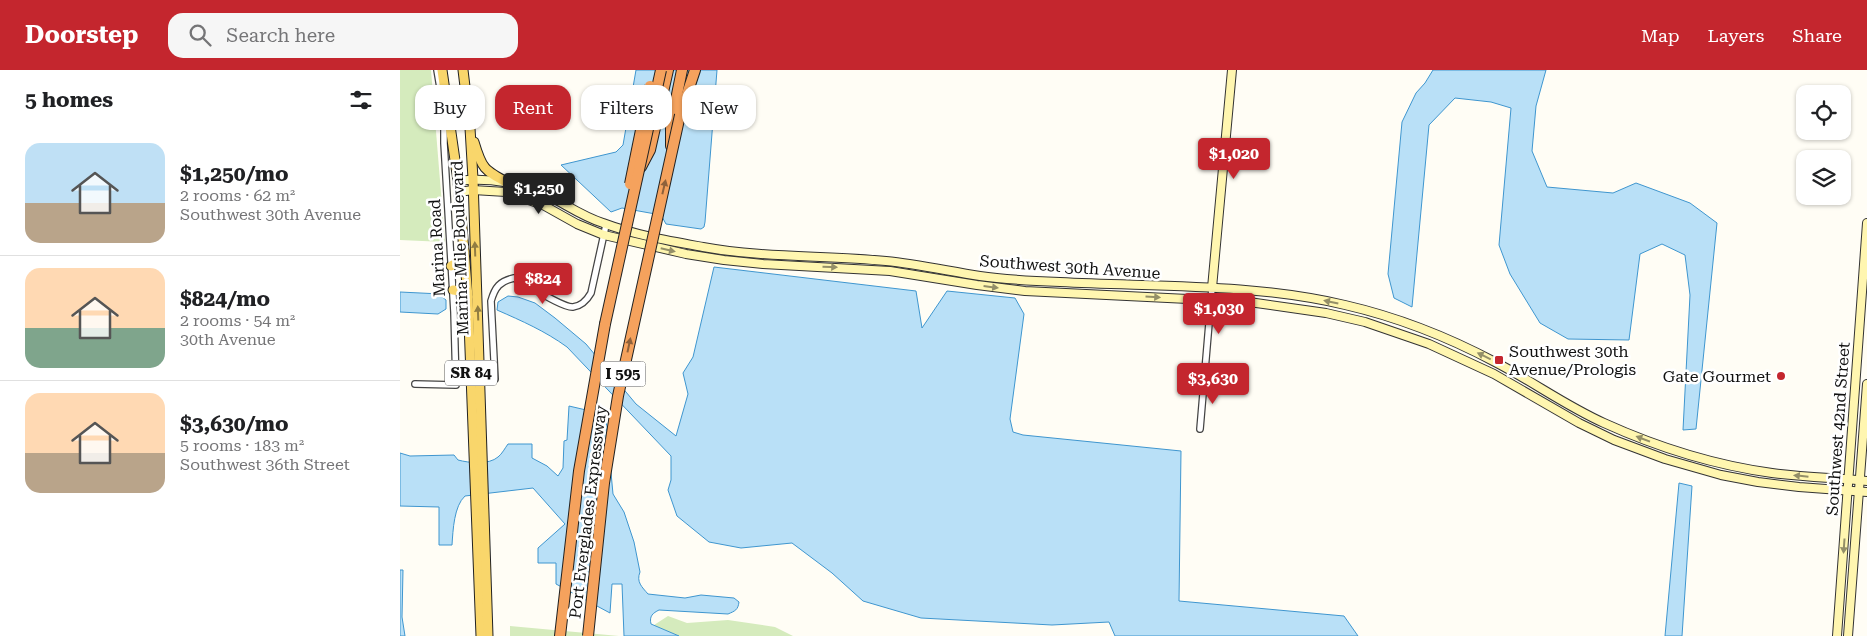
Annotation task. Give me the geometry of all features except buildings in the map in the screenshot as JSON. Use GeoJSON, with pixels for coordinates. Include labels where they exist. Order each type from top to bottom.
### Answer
{"type":"FeatureCollection","features":[{"type":"Feature","properties":{"kind":"highway"},"geometry":{"type":"LineString","coordinates":[[605,324],[632,174],[654,70]]}},
{"type":"Feature","properties":{"kind":"highway","name":"Port Everglades Expressway"},"geometry":{"type":"LineString","coordinates":[[560,636],[579,471],[605,324],[661,70]]}},
{"type":"Feature","properties":{"kind":"highway"},"geometry":{"type":"LineString","coordinates":[[640,168],[650,150],[668,70]]}},
{"type":"Feature","properties":{"kind":"highway"},"geometry":{"type":"LineString","coordinates":[[671,155],[671,124],[682,70]]}},
{"type":"Feature","properties":{"kind":"highway","name":"Port Everglades Expressway"},"geometry":{"type":"LineString","coordinates":[[588,636],[604,483],[618,396],[691,70]]}},
{"type":"Feature","properties":{"kind":"highway"},"geometry":{"type":"LineString","coordinates":[[680,115],[695,70]]}},
{"type":"Feature","properties":{"kind":"main road","name":"SR 84"},"geometry":{"type":"LineString","coordinates":[[442,70],[459,192]]}},
{"type":"Feature","properties":{"kind":"main road","name":"Marina Mile Boulevard"},"geometry":{"type":"LineString","coordinates":[[463,70],[465,85]]}},
{"type":"Feature","properties":{"kind":"main road"},"geometry":{"type":"LineString","coordinates":[[1212,288],[1232,70]]}},
{"type":"Feature","properties":{"kind":"main road","name":"Marina Mile Boulevard"},"geometry":{"type":"LineString","coordinates":[[470,130],[473,179],[477,450]]}},
{"type":"Feature","properties":{"kind":"main road"},"geometry":{"type":"LineString","coordinates":[[471,130],[482,166],[486,171],[508,183]]}},
{"type":"Feature","properties":{"kind":"main road","name":"Southwest 30th Avenue"},"geometry":{"type":"LineString","coordinates":[[458,180],[473,179],[508,183],[539,192],[581,215],[606,224],[718,250],[889,261],[985,277],[1212,288],[1308,298],[1383,316],[1428,331],[1495,362],[1605,424],[1659,445],[1696,457],[1743,468],[1802,476],[1863,480]]}},
{"type":"Feature","properties":{"kind":"main road","name":"Southwest 30th Avenue"},"geometry":{"type":"LineString","coordinates":[[459,192],[473,190],[506,192],[525,197],[577,224],[604,235],[686,254],[744,263],[877,270],[996,288],[1287,306],[1365,322],[1447,351],[1494,374],[1579,424],[1614,440],[1665,459],[1758,482],[1798,488],[1863,492]]}},
{"type":"Feature","properties":{"kind":"main road","name":"Marina Mile Boulevard"},"geometry":{"type":"LineString","coordinates":[[459,192],[468,297],[488,636]]}},
{"type":"Feature","properties":{"kind":"main road","name":"Southwest 42nd Street"},"geometry":{"type":"LineString","coordinates":[[1837,636],[1867,223]]}},
{"type":"Feature","properties":{"kind":"main road"},"geometry":{"type":"LineString","coordinates":[[451,266],[460,260],[464,251]]}},
{"type":"Feature","properties":{"kind":"main road"},"geometry":{"type":"LineString","coordinates":[[1059,292],[1060,282]]}},
{"type":"Feature","properties":{"kind":"main road"},"geometry":{"type":"LineString","coordinates":[[453,290],[460,291],[468,297]]}},
{"type":"Feature","properties":{"kind":"main road","name":"Southwest 42nd Street"},"geometry":{"type":"LineString","coordinates":[[1848,636],[1863,492],[1867,384]]}},
{"type":"Feature","properties":{"kind":"main road","name":"Marina Mile Boulevard"},"geometry":{"type":"LineString","coordinates":[[480,508],[481,636]]}},
{"type":"Feature","properties":{"kind":"street","name":"Marina Road"},"geometry":{"type":"LineString","coordinates":[[415,384],[456,385],[444,115],[437,70]]}},
{"type":"Feature","properties":{"kind":"street"},"geometry":{"type":"LineString","coordinates":[[495,379],[491,301],[494,289],[504,280],[514,278],[560,303],[572,307],[586,302],[591,293],[606,224]]}},
{"type":"Feature","properties":{"kind":"street"},"geometry":{"type":"LineString","coordinates":[[1200,429],[1212,288]]}},
{"type":"Feature","properties":{"kind":"green space"},"geometry":{"type":"Polygon","coordinates":[[[400,70],[431,70],[432,85],[415,85],[415,130],[436,130],[445,242],[400,240],[400,70]]]}},
{"type":"Feature","properties":{"kind":"green space"},"geometry":{"type":"Polygon","coordinates":[[[668,616],[687,623],[728,620],[775,627],[793,636],[637,636],[668,616]]]}},
{"type":"Feature","properties":{"kind":"green space"},"geometry":{"type":"Polygon","coordinates":[[[510,626],[619,636],[510,636],[510,626]]]}},
{"type":"Feature","properties":{"kind":"water"},"geometry":{"type":"Polygon","coordinates":[[[636,70],[717,70],[716,85],[682,85],[682,130],[712,130],[705,222],[704,227],[701,229],[666,224],[661,215],[622,208],[611,212],[561,165],[616,152],[623,145],[626,130],[672,130],[672,85],[633,85],[636,70]]]}},
{"type":"Feature","properties":{"kind":"water"},"geometry":{"type":"Polygon","coordinates":[[[1433,70],[1546,70],[1536,106],[1532,151],[1547,187],[1613,193],[1636,183],[1690,203],[1717,223],[1696,429],[1683,430],[1690,295],[1685,255],[1662,244],[1640,254],[1629,340],[1568,339],[1540,323],[1510,274],[1499,245],[1511,108],[1491,102],[1455,98],[1429,125],[1412,307],[1394,298],[1388,274],[1402,122],[1416,93],[1433,70]]]}},
{"type":"Feature","properties":{"kind":"water"},"geometry":{"type":"Polygon","coordinates":[[[714,267],[916,291],[922,328],[947,291],[1015,298],[1024,314],[1010,419],[1013,432],[1023,435],[1181,451],[1179,601],[1344,616],[1358,636],[1115,636],[1109,622],[1052,625],[921,618],[863,601],[832,573],[792,543],[741,548],[709,542],[677,516],[668,490],[671,480],[671,456],[567,347],[542,331],[497,310],[498,302],[508,296],[518,297],[535,303],[586,344],[636,404],[676,436],[688,394],[683,373],[693,357],[714,267]]]}},
{"type":"Feature","properties":{"kind":"water"},"geometry":{"type":"Polygon","coordinates":[[[400,292],[441,294],[446,300],[446,309],[438,314],[400,312],[400,292]]]}},
{"type":"Feature","properties":{"kind":"water"},"geometry":{"type":"Polygon","coordinates":[[[569,406],[599,413],[606,419],[613,494],[624,512],[634,542],[640,572],[639,582],[648,594],[685,598],[701,595],[734,598],[739,602],[736,610],[728,614],[659,610],[652,615],[651,624],[679,636],[624,636],[622,584],[612,584],[610,613],[556,584],[556,563],[538,563],[538,548],[565,524],[533,488],[465,496],[461,500],[456,512],[452,545],[439,545],[439,507],[400,506],[400,453],[410,456],[454,455],[458,460],[484,462],[498,457],[508,444],[532,444],[532,458],[547,466],[558,476],[563,468],[564,441],[567,440],[569,406]]]}},
{"type":"Feature","properties":{"kind":"water"},"geometry":{"type":"Polygon","coordinates":[[[1679,483],[1692,486],[1682,636],[1665,636],[1679,483]]]}},
{"type":"Feature","properties":{"kind":"water"},"geometry":{"type":"Polygon","coordinates":[[[400,570],[403,570],[402,617],[405,636],[400,636],[400,570]]]}},
{"type":"Feature","properties":{"kind":"place","name":"Southwest 30th Avenue/Prologis"},"geometry":{"type":"Point","coordinates":[1499,360]}},
{"type":"Feature","properties":{"kind":"place","name":"Gate Gourmet"},"geometry":{"type":"Point","coordinates":[1781,376]}}]}
